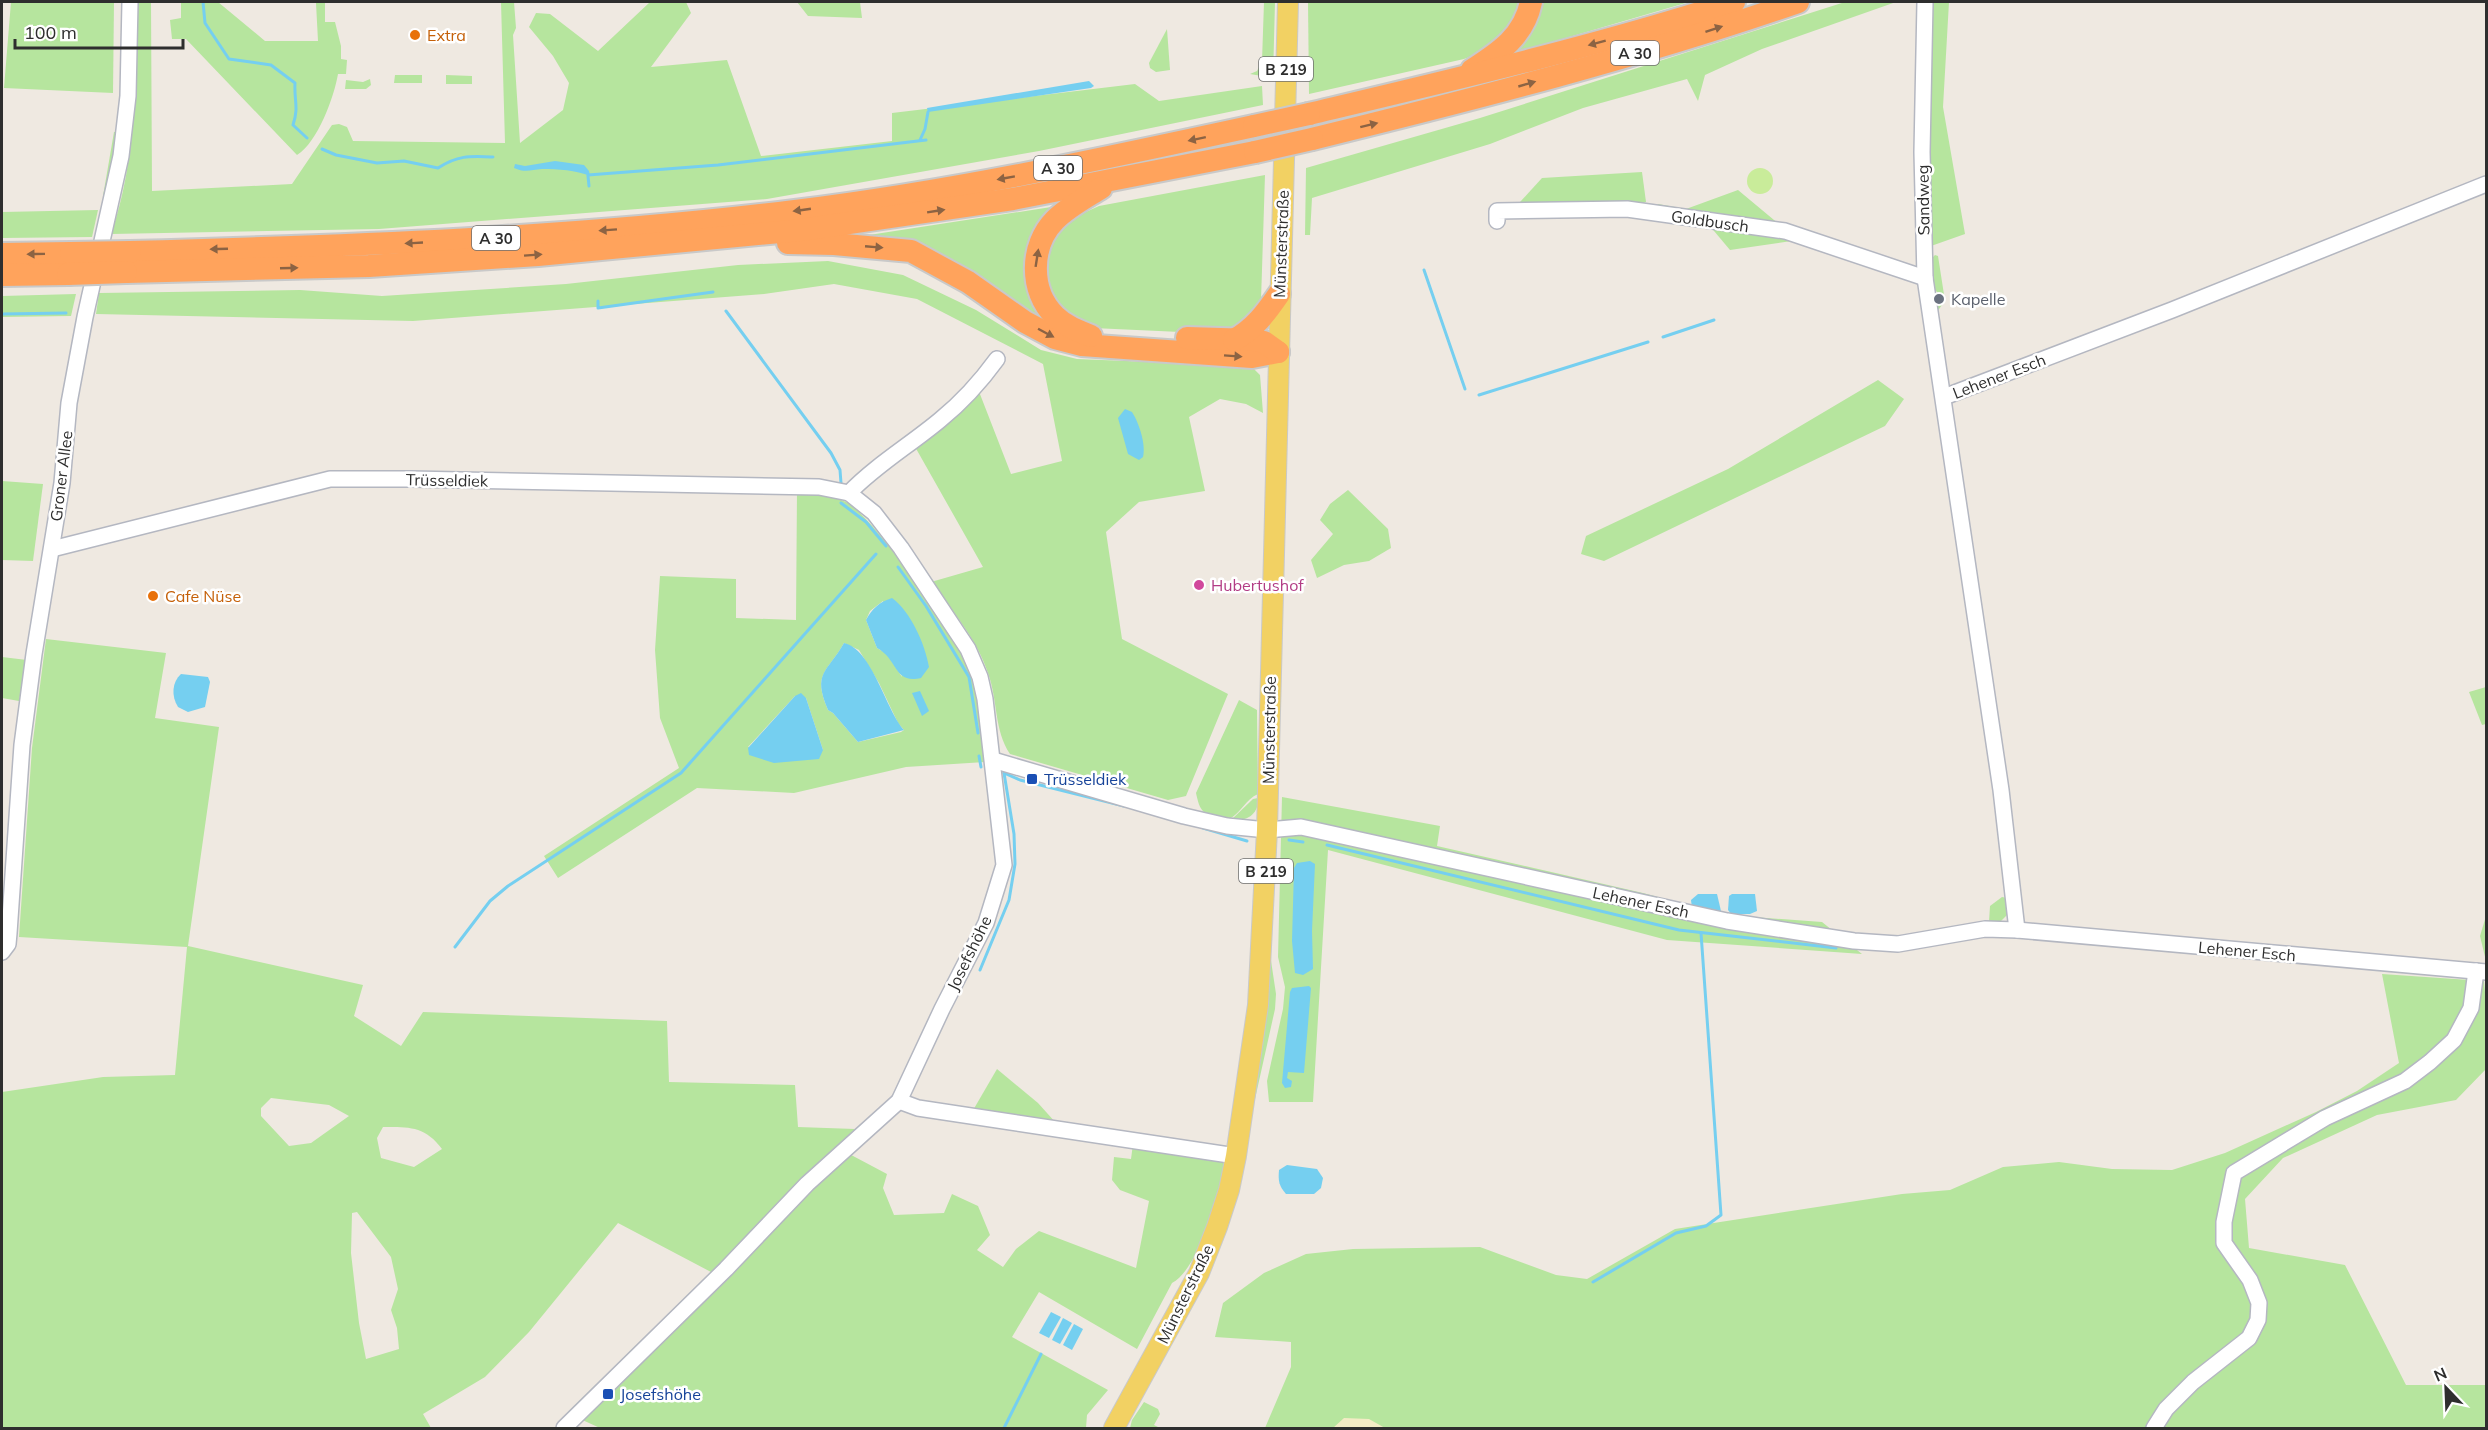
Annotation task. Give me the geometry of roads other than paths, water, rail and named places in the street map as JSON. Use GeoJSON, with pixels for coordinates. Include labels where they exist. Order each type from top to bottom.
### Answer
{"type":"FeatureCollection","features":[{"type":"Feature","properties":{"kind":"highway"},"geometry":{"type":"LineString","coordinates":[[1459,78],[1497,54],[1515,38],[1528,17],[1531,2]]}},
{"type":"Feature","properties":{"kind":"highway","name":"A 30"},"geometry":{"type":"LineString","coordinates":[[128,262],[661,226],[797,211],[1034,172],[1309,114],[1626,35],[1734,2]]}},
{"type":"Feature","properties":{"kind":"highway","name":"A 30"},"geometry":{"type":"LineString","coordinates":[[2,254],[70,263],[381,265],[538,255],[801,230],[1114,180],[1312,139],[1542,80],[1798,2]]}},
{"type":"Feature","properties":{"kind":"highway"},"geometry":{"type":"LineString","coordinates":[[1114,180],[1054,221],[1041,240],[1036,259],[1036,278],[1042,300],[1053,315],[1065,325],[1090,336],[1264,342],[1278,352]]}},
{"type":"Feature","properties":{"kind":"highway"},"geometry":{"type":"LineString","coordinates":[[732,237],[786,243],[911,250],[968,282],[1025,322],[1055,338],[1082,345],[1252,357],[1278,352]]}},
{"type":"Feature","properties":{"kind":"highway","name":"A 30"},"geometry":{"type":"LineString","coordinates":[[2,275],[70,263]]}},
{"type":"Feature","properties":{"kind":"highway"},"geometry":{"type":"LineString","coordinates":[[1234,340],[1260,321],[1279,294]]}},
{"type":"Feature","properties":{"kind":"main road","name":"Münsterstraße"},"geometry":{"type":"LineString","coordinates":[[1114,1428],[1199,1273],[1229,1190],[1258,1005],[1267,830],[1288,2]]}},
{"type":"Feature","properties":{"kind":"street","name":"Groner Allee"},"geometry":{"type":"LineString","coordinates":[[2,952],[8,944],[22,745],[34,654],[62,483],[69,403],[85,317],[121,156],[128,96],[130,2]]}},
{"type":"Feature","properties":{"kind":"street","name":"Sandweg"},"geometry":{"type":"LineString","coordinates":[[1924,2],[1922,152],[1925,278],[1944,398]]}},
{"type":"Feature","properties":{"kind":"street","name":"Lehener Esch"},"geometry":{"type":"LineString","coordinates":[[2017,930],[2001,790],[1944,398],[2487,184]]}},
{"type":"Feature","properties":{"kind":"street","name":"Goldbusch"},"geometry":{"type":"LineString","coordinates":[[1497,221],[1497,211],[1627,209],[1785,231],[1925,278]]}},
{"type":"Feature","properties":{"kind":"street"},"geometry":{"type":"LineString","coordinates":[[849,493],[862,479],[942,418],[998,359]]}},
{"type":"Feature","properties":{"kind":"street","name":"Trüsseldiek"},"geometry":{"type":"LineString","coordinates":[[52,549],[330,479],[391,478],[819,487],[849,493],[874,513],[908,558],[968,649],[982,688],[993,760]]}},
{"type":"Feature","properties":{"kind":"street"},"geometry":{"type":"LineString","coordinates":[[993,760],[1184,816],[1227,826],[1267,830]]}},
{"type":"Feature","properties":{"kind":"street","name":"Josefshöhe"},"geometry":{"type":"LineString","coordinates":[[564,1428],[726,1269],[807,1184],[899,1101],[986,923],[1004,865],[993,760]]}},
{"type":"Feature","properties":{"kind":"street","name":"Lehener Esch"},"geometry":{"type":"LineString","coordinates":[[1267,830],[1301,827],[1727,921],[1854,940],[1898,944],[1985,929],[2017,930],[2482,971]]}},
{"type":"Feature","properties":{"kind":"street"},"geometry":{"type":"LineString","coordinates":[[2154,1428],[2166,1409],[2193,1382],[2249,1338],[2258,1320],[2259,1303],[2250,1280],[2224,1243],[2224,1222],[2234,1173],[2325,1118],[2405,1081],[2430,1062],[2454,1040],[2471,1008],[2482,971]]}},
{"type":"Feature","properties":{"kind":"street"},"geometry":{"type":"LineString","coordinates":[[899,1101],[918,1108],[1236,1156]]}},
{"type":"Feature","properties":{"kind":"water"},"geometry":{"type":"Polygon","coordinates":[[[1089,81],[1094,86],[1091,88],[928,112],[927,108],[1089,81]]]}},
{"type":"Feature","properties":{"kind":"water"},"geometry":{"type":"Polygon","coordinates":[[[555,161],[584,165],[590,176],[567,170],[525,171],[514,168],[515,164],[525,166],[555,161]]]}},
{"type":"Feature","properties":{"kind":"water"},"geometry":{"type":"Polygon","coordinates":[[[1125,409],[1132,412],[1141,434],[1144,452],[1143,457],[1139,460],[1128,454],[1118,418],[1125,409]]]}},
{"type":"Feature","properties":{"kind":"water"},"geometry":{"type":"Polygon","coordinates":[[[892,598],[911,620],[924,648],[929,667],[921,678],[905,678],[901,674],[877,648],[866,620],[876,606],[892,598]]]}},
{"type":"Feature","properties":{"kind":"water"},"geometry":{"type":"Polygon","coordinates":[[[844,643],[863,656],[904,730],[858,742],[828,710],[821,688],[822,680],[827,667],[844,643]]]}},
{"type":"Feature","properties":{"kind":"water"},"geometry":{"type":"Polygon","coordinates":[[[181,674],[208,677],[210,682],[205,707],[188,712],[178,707],[174,698],[174,689],[181,674]]]}},
{"type":"Feature","properties":{"kind":"water"},"geometry":{"type":"Polygon","coordinates":[[[920,691],[929,711],[922,716],[912,693],[920,691]]]}},
{"type":"Feature","properties":{"kind":"water"},"geometry":{"type":"Polygon","coordinates":[[[801,693],[806,698],[823,750],[819,759],[774,763],[749,755],[748,748],[795,696],[801,693]]]}},
{"type":"Feature","properties":{"kind":"water"},"geometry":{"type":"Polygon","coordinates":[[[1310,861],[1315,864],[1313,969],[1303,975],[1295,973],[1292,941],[1294,868],[1297,863],[1310,861]]]}},
{"type":"Feature","properties":{"kind":"water"},"geometry":{"type":"Polygon","coordinates":[[[1698,894],[1717,894],[1721,911],[1692,908],[1691,900],[1698,894]]]}},
{"type":"Feature","properties":{"kind":"water"},"geometry":{"type":"Polygon","coordinates":[[[1755,894],[1757,911],[1750,914],[1731,914],[1728,910],[1729,896],[1755,894]]]}},
{"type":"Feature","properties":{"kind":"water"},"geometry":{"type":"Polygon","coordinates":[[[1309,986],[1311,988],[1304,1073],[1288,1072],[1287,1078],[1292,1081],[1291,1087],[1285,1088],[1282,1083],[1290,992],[1292,988],[1309,986]]]}},
{"type":"Feature","properties":{"kind":"water"},"geometry":{"type":"Polygon","coordinates":[[[1287,1165],[1317,1169],[1323,1178],[1321,1188],[1314,1194],[1286,1194],[1280,1186],[1279,1170],[1287,1165]]]}},
{"type":"Feature","properties":{"kind":"water"},"geometry":{"type":"Polygon","coordinates":[[[1051,1312],[1061,1317],[1049,1338],[1039,1333],[1051,1312]]]}},
{"type":"Feature","properties":{"kind":"water"},"geometry":{"type":"Polygon","coordinates":[[[1063,1318],[1072,1323],[1060,1344],[1052,1340],[1063,1318]]]}},
{"type":"Feature","properties":{"kind":"water"},"geometry":{"type":"Polygon","coordinates":[[[1074,1324],[1083,1329],[1072,1350],[1063,1345],[1074,1324]]]}},
{"type":"Feature","properties":{"kind":"waterway"},"geometry":{"type":"LineString","coordinates":[[203,2],[205,23],[229,59],[271,65],[295,83],[296,109],[293,125],[307,138]]}},
{"type":"Feature","properties":{"kind":"waterway"},"geometry":{"type":"LineString","coordinates":[[920,140],[928,112]]}},
{"type":"Feature","properties":{"kind":"waterway"},"geometry":{"type":"LineString","coordinates":[[588,175],[718,165],[926,140]]}},
{"type":"Feature","properties":{"kind":"waterway"},"geometry":{"type":"LineString","coordinates":[[322,149],[336,155],[377,163],[404,161],[438,168],[464,157],[493,157]]}},
{"type":"Feature","properties":{"kind":"waterway"},"geometry":{"type":"LineString","coordinates":[[588,176],[589,186]]}},
{"type":"Feature","properties":{"kind":"waterway"},"geometry":{"type":"LineString","coordinates":[[1424,270],[1465,389]]}},
{"type":"Feature","properties":{"kind":"waterway"},"geometry":{"type":"LineString","coordinates":[[598,301],[598,308],[713,292]]}},
{"type":"Feature","properties":{"kind":"waterway"},"geometry":{"type":"LineString","coordinates":[[726,311],[831,453],[840,470],[841,483]]}},
{"type":"Feature","properties":{"kind":"waterway"},"geometry":{"type":"LineString","coordinates":[[2,314],[66,313]]}},
{"type":"Feature","properties":{"kind":"waterway"},"geometry":{"type":"LineString","coordinates":[[1663,337],[1714,320]]}},
{"type":"Feature","properties":{"kind":"waterway"},"geometry":{"type":"LineString","coordinates":[[1479,395],[1648,342]]}},
{"type":"Feature","properties":{"kind":"waterway"},"geometry":{"type":"LineString","coordinates":[[841,503],[866,522],[886,546]]}},
{"type":"Feature","properties":{"kind":"waterway"},"geometry":{"type":"LineString","coordinates":[[455,947],[490,901],[508,886],[681,773],[876,554]]}},
{"type":"Feature","properties":{"kind":"waterway"},"geometry":{"type":"LineString","coordinates":[[898,567],[926,606],[969,677],[978,733]]}},
{"type":"Feature","properties":{"kind":"waterway"},"geometry":{"type":"LineString","coordinates":[[979,756],[981,767]]}},
{"type":"Feature","properties":{"kind":"waterway"},"geometry":{"type":"LineString","coordinates":[[1004,773],[1020,780],[1124,806]]}},
{"type":"Feature","properties":{"kind":"waterway"},"geometry":{"type":"LineString","coordinates":[[980,970],[1009,900],[1015,864],[1014,834],[1004,773]]}},
{"type":"Feature","properties":{"kind":"waterway"},"geometry":{"type":"LineString","coordinates":[[1203,828],[1247,841]]}},
{"type":"Feature","properties":{"kind":"waterway"},"geometry":{"type":"LineString","coordinates":[[1289,840],[1303,842]]}},
{"type":"Feature","properties":{"kind":"waterway"},"geometry":{"type":"LineString","coordinates":[[1327,845],[1679,930],[1836,948]]}},
{"type":"Feature","properties":{"kind":"waterway"},"geometry":{"type":"LineString","coordinates":[[1593,1282],[1676,1233],[1706,1226],[1721,1215],[1701,933]]}},
{"type":"Feature","properties":{"kind":"waterway"},"geometry":{"type":"LineString","coordinates":[[1004,1428],[1041,1354]]}},
{"type":"Feature","properties":{"kind":"place","name":"Extra"},"geometry":{"type":"Point","coordinates":[415,35]}},
{"type":"Feature","properties":{"kind":"place","name":"Kapelle"},"geometry":{"type":"Point","coordinates":[1939,299]}},
{"type":"Feature","properties":{"kind":"place","name":"Hubertushof"},"geometry":{"type":"Point","coordinates":[1199,585]}},
{"type":"Feature","properties":{"kind":"place","name":"Cafe Nüse"},"geometry":{"type":"Point","coordinates":[153,596]}},
{"type":"Feature","properties":{"kind":"place","name":"Trüsseldiek"},"geometry":{"type":"Point","coordinates":[1032,779]}},
{"type":"Feature","properties":{"kind":"place","name":"Josefshöhe"},"geometry":{"type":"Point","coordinates":[608,1394]}}]}
